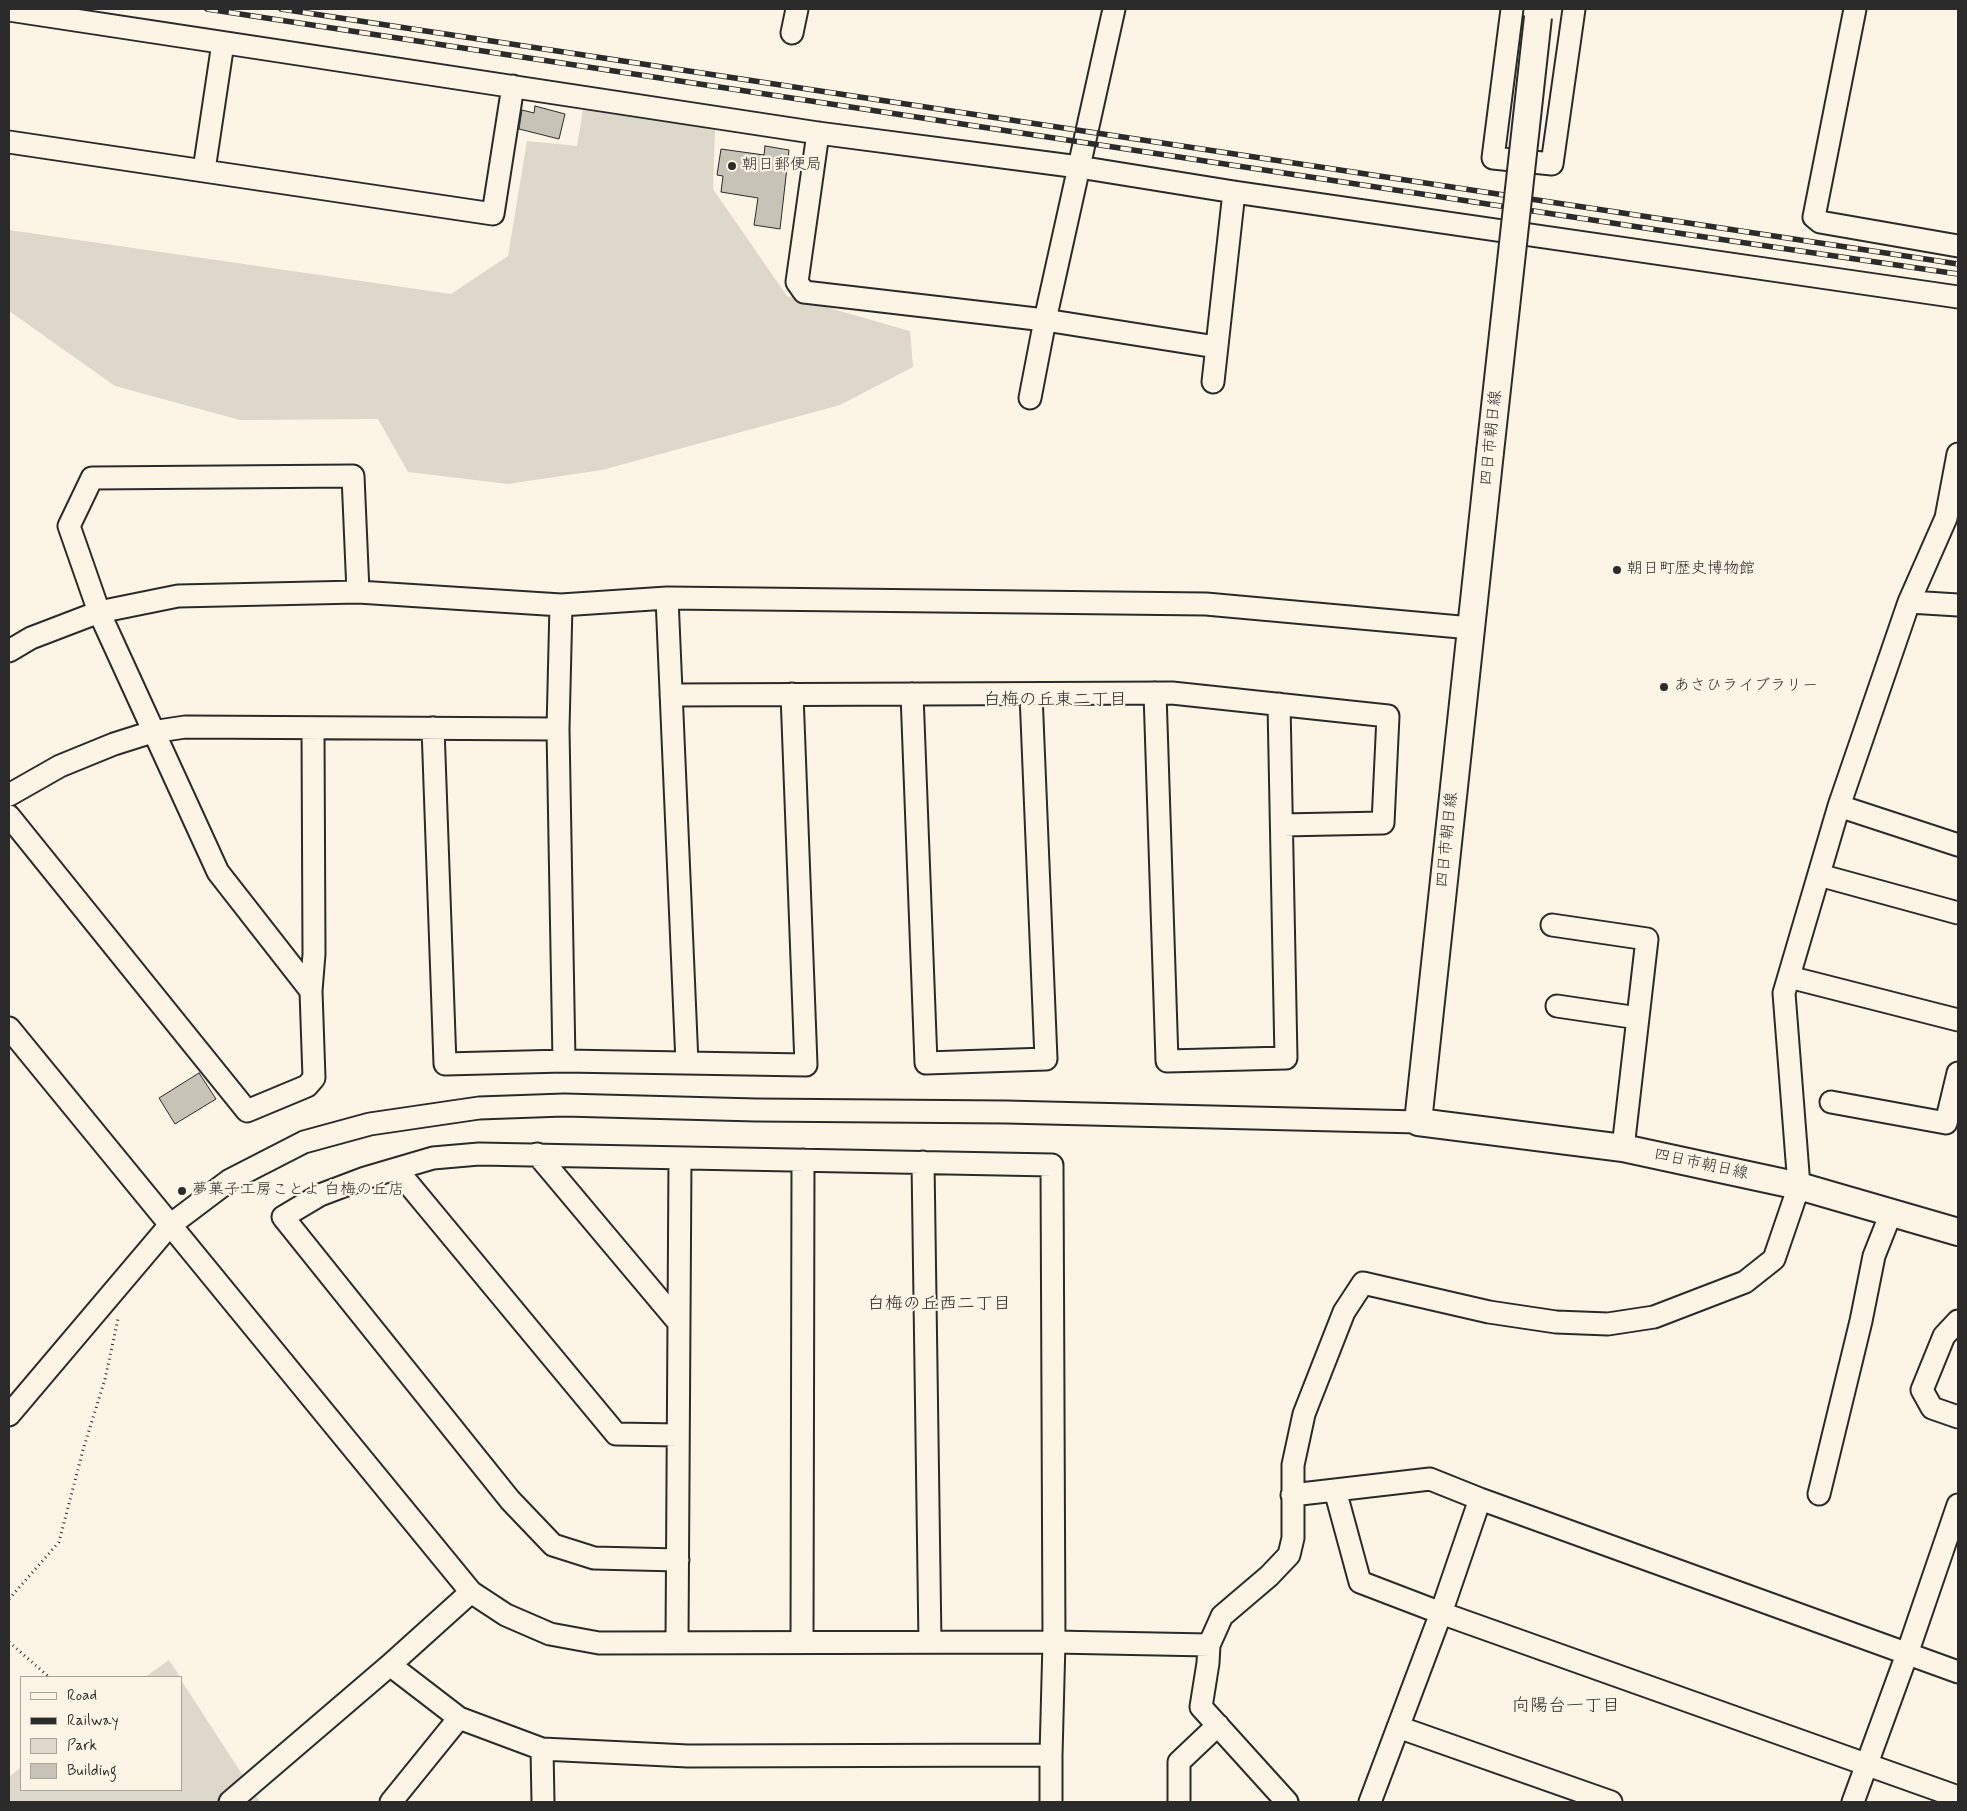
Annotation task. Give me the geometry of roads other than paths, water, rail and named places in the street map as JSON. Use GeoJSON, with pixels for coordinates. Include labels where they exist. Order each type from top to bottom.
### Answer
{"type":"FeatureCollection","features":[{"type":"Feature","properties":{"kind":"main road","name":"四日市朝日線"},"geometry":{"type":"LineString","coordinates":[[1538,13],[1418,1122],[1623,1148],[1799,1186],[1958,1232]]}},
{"type":"Feature","properties":{"kind":"street"},"geometry":{"type":"LineString","coordinates":[[792,34],[797,9]]}},
{"type":"Feature","properties":{"kind":"street"},"geometry":{"type":"LineString","coordinates":[[1030,398],[1045,320],[1114,9]]}},
{"type":"Feature","properties":{"kind":"street"},"geometry":{"type":"LineString","coordinates":[[1512,9],[1492,158],[1552,164],[1574,9]]}},
{"type":"Feature","properties":{"kind":"street"},"geometry":{"type":"LineString","coordinates":[[1855,9],[1814,217],[1820,222],[1958,246]]}},
{"type":"Feature","properties":{"kind":"street"},"geometry":{"type":"LineString","coordinates":[[9,10],[818,133],[1079,167],[1234,192],[1958,297]]}},
{"type":"Feature","properties":{"kind":"street"},"geometry":{"type":"LineString","coordinates":[[204,170],[223,43]]}},
{"type":"Feature","properties":{"kind":"street"},"geometry":{"type":"LineString","coordinates":[[9,142],[493,214],[513,86]]}},
{"type":"Feature","properties":{"kind":"street"},"geometry":{"type":"LineString","coordinates":[[818,133],[797,282],[804,292],[1045,320],[1216,347]]}},
{"type":"Feature","properties":{"kind":"street"},"geometry":{"type":"LineString","coordinates":[[1213,382],[1234,192]]}},
{"type":"Feature","properties":{"kind":"street"},"geometry":{"type":"LineString","coordinates":[[1288,1802],[1201,1706],[1208,1663],[1208,1645],[1222,1616],[1269,1576],[1289,1554],[1293,1538],[1293,1464],[1304,1414],[1344,1312],[1364,1283],[1489,1312],[1556,1322],[1608,1324],[1654,1317],[1745,1282],[1774,1259],[1799,1186],[1784,993],[1839,806],[1909,602],[1946,518],[1958,454]]}},
{"type":"Feature","properties":{"kind":"street"},"geometry":{"type":"LineString","coordinates":[[310,991],[218,872],[152,732],[99,612],[69,526],[92,478],[353,476],[358,592]]}},
{"type":"Feature","properties":{"kind":"street"},"geometry":{"type":"LineString","coordinates":[[9,650],[31,638],[99,612],[178,596],[358,592],[561,605],[667,598],[1206,604],[1471,628]]}},
{"type":"Feature","properties":{"kind":"street"},"geometry":{"type":"LineString","coordinates":[[667,598],[687,1063]]}},
{"type":"Feature","properties":{"kind":"street"},"geometry":{"type":"LineString","coordinates":[[1909,602],[1958,605]]}},
{"type":"Feature","properties":{"kind":"street"},"geometry":{"type":"LineString","coordinates":[[561,605],[558,730],[564,1061]]}},
{"type":"Feature","properties":{"kind":"street"},"geometry":{"type":"LineString","coordinates":[[1155,693],[1167,1061],[1286,1058],[1279,704]]}},
{"type":"Feature","properties":{"kind":"street"},"geometry":{"type":"LineString","coordinates":[[671,696],[1172,693],[1388,716],[1382,823],[1282,825]]}},
{"type":"Feature","properties":{"kind":"street"},"geometry":{"type":"LineString","coordinates":[[433,728],[445,1064],[564,1061],[806,1065],[792,694]]}},
{"type":"Feature","properties":{"kind":"street"},"geometry":{"type":"LineString","coordinates":[[912,694],[926,1062],[1046,1059],[1031,694]]}},
{"type":"Feature","properties":{"kind":"street"},"geometry":{"type":"LineString","coordinates":[[9,794],[60,766],[114,744],[152,732],[185,727],[558,730]]}},
{"type":"Feature","properties":{"kind":"street"},"geometry":{"type":"LineString","coordinates":[[9,816],[247,1111],[307,1086],[314,1078],[310,991],[314,954],[314,729]]}},
{"type":"Feature","properties":{"kind":"street"},"geometry":{"type":"LineString","coordinates":[[1839,806],[1958,845]]}},
{"type":"Feature","properties":{"kind":"street"},"geometry":{"type":"LineString","coordinates":[[1819,875],[1958,913]]}},
{"type":"Feature","properties":{"kind":"street"},"geometry":{"type":"LineString","coordinates":[[1552,925],[1647,938],[1623,1148]]}},
{"type":"Feature","properties":{"kind":"street"},"geometry":{"type":"LineString","coordinates":[[1789,977],[1958,1020]]}},
{"type":"Feature","properties":{"kind":"street"},"geometry":{"type":"LineString","coordinates":[[1557,1006],[1638,1018]]}},
{"type":"Feature","properties":{"kind":"street"},"geometry":{"type":"LineString","coordinates":[[9,1028],[169,1226],[471,1592],[506,1616],[550,1634],[599,1643],[1054,1642],[1208,1645]]}},
{"type":"Feature","properties":{"kind":"street"},"geometry":{"type":"LineString","coordinates":[[1831,1102],[1946,1123],[1958,1073]]}},
{"type":"Feature","properties":{"kind":"street"},"geometry":{"type":"LineString","coordinates":[[9,1415],[169,1226],[230,1180],[304,1142],[370,1124],[479,1108],[564,1105],[756,1110],[1006,1112],[1418,1122]]}},
{"type":"Feature","properties":{"kind":"street"},"geometry":{"type":"LineString","coordinates":[[678,1560],[594,1558],[553,1545],[510,1500],[283,1217],[320,1195],[365,1178],[433,1158],[479,1154],[1052,1165],[1054,1642],[1050,1755],[1051,1802]]}},
{"type":"Feature","properties":{"kind":"street"},"geometry":{"type":"LineString","coordinates":[[537,1154],[679,1323]]}},
{"type":"Feature","properties":{"kind":"street"},"geometry":{"type":"LineString","coordinates":[[677,1642],[680,1158]]}},
{"type":"Feature","properties":{"kind":"street"},"geometry":{"type":"LineString","coordinates":[[802,1642],[803,1160]]}},
{"type":"Feature","properties":{"kind":"street"},"geometry":{"type":"LineString","coordinates":[[923,1162],[930,1642]]}},
{"type":"Feature","properties":{"kind":"street"},"geometry":{"type":"LineString","coordinates":[[397,1170],[616,1434],[678,1435]]}},
{"type":"Feature","properties":{"kind":"street"},"geometry":{"type":"LineString","coordinates":[[1819,1494],[1874,1256],[1891,1213]]}},
{"type":"Feature","properties":{"kind":"street"},"geometry":{"type":"LineString","coordinates":[[1958,1321],[1944,1336],[1922,1390],[1932,1408],[1958,1417]]}},
{"type":"Feature","properties":{"kind":"street"},"geometry":{"type":"LineString","coordinates":[[1292,1495],[1430,1479],[1480,1499],[1958,1672]]}},
{"type":"Feature","properties":{"kind":"street"},"geometry":{"type":"LineString","coordinates":[[1335,1490],[1360,1582],[1441,1614],[1958,1797]]}},
{"type":"Feature","properties":{"kind":"street"},"geometry":{"type":"LineString","coordinates":[[1370,1802],[1441,1614],[1480,1499]]}},
{"type":"Feature","properties":{"kind":"street"},"geometry":{"type":"LineString","coordinates":[[1853,1802],[1907,1654],[1951,1548],[1958,1505]]}},
{"type":"Feature","properties":{"kind":"street"},"geometry":{"type":"LineString","coordinates":[[230,1802],[390,1665],[471,1592]]}},
{"type":"Feature","properties":{"kind":"street"},"geometry":{"type":"LineString","coordinates":[[390,1665],[459,1718],[542,1749],[688,1756],[1050,1755]]}},
{"type":"Feature","properties":{"kind":"street"},"geometry":{"type":"LineString","coordinates":[[391,1802],[459,1718]]}},
{"type":"Feature","properties":{"kind":"street"},"geometry":{"type":"LineString","coordinates":[[1179,1802],[1179,1762],[1218,1725]]}},
{"type":"Feature","properties":{"kind":"street"},"geometry":{"type":"LineString","coordinates":[[1398,1727],[1611,1802]]}},
{"type":"Feature","properties":{"kind":"street"},"geometry":{"type":"LineString","coordinates":[[542,1749],[542,1802]]}},
{"type":"Feature","properties":{"kind":"railway"},"geometry":{"type":"LineString","coordinates":[[207,9],[1958,274]]}},
{"type":"Feature","properties":{"kind":"railway"},"geometry":{"type":"LineString","coordinates":[[281,9],[1958,264]]}},
{"type":"Feature","properties":{"kind":"place","name":"朝日郵便局"},"geometry":{"type":"Point","coordinates":[732,166]}},
{"type":"Feature","properties":{"kind":"place","name":"朝日町歴史博物館"},"geometry":{"type":"Point","coordinates":[1617,570]}},
{"type":"Feature","properties":{"kind":"place","name":"あさひライブラリー"},"geometry":{"type":"Point","coordinates":[1664,687]}},
{"type":"Feature","properties":{"kind":"place","name":"夢菓子工房ことよ 白梅の丘店"},"geometry":{"type":"Point","coordinates":[182,1191]}},
{"type":"Feature","properties":{"kind":"district","name":"白梅の丘東二丁目"},"geometry":{"type":"Point","coordinates":[1055,701]}},
{"type":"Feature","properties":{"kind":"district","name":"白梅の丘西二丁目"},"geometry":{"type":"Point","coordinates":[939,1305]}},
{"type":"Feature","properties":{"kind":"district","name":"向陽台一丁目"},"geometry":{"type":"Point","coordinates":[1566,1707]}}]}
